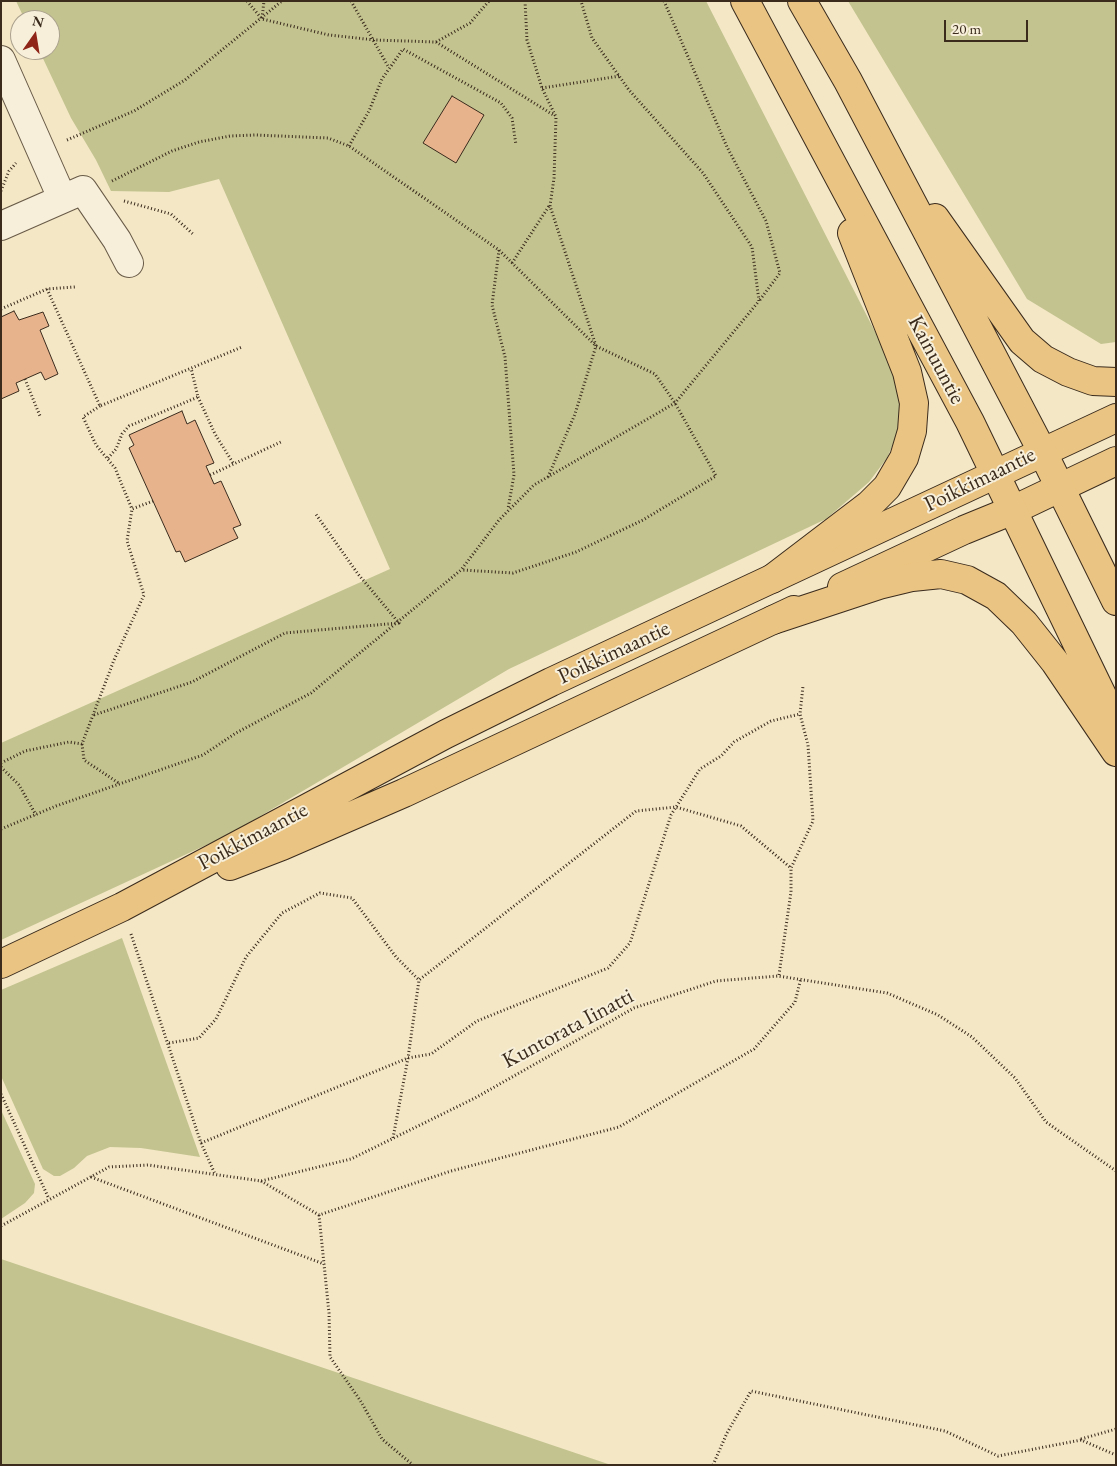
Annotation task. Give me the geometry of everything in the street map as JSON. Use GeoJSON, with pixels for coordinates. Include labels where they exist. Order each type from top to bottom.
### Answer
{"type":"FeatureCollection","features":[{"type":"Feature","properties":{"kind":"main road","name":"Kainuuntie"},"geometry":{"type":"LineString","coordinates":[[745,1],[995,473],[1116,724]]}},
{"type":"Feature","properties":{"kind":"main road"},"geometry":{"type":"LineString","coordinates":[[802,1],[884,148],[1042,451],[1116,601]]}},
{"type":"Feature","properties":{"kind":"main road"},"geometry":{"type":"LineString","coordinates":[[772,579],[869,505],[887,486],[904,458],[912,431],[914,403],[907,372],[796,98]]}},
{"type":"Feature","properties":{"kind":"main road"},"geometry":{"type":"LineString","coordinates":[[884,148],[956,246],[1022,341],[1043,359],[1068,372],[1093,380],[1116,382]]}},
{"type":"Feature","properties":{"kind":"main road","name":"Poikkimaantie"},"geometry":{"type":"LineString","coordinates":[[1,964],[122,908],[446,734],[551,682],[1116,418]]}},
{"type":"Feature","properties":{"kind":"main road","name":"Poikkimaantie"},"geometry":{"type":"LineString","coordinates":[[122,908],[282,846],[395,797],[964,530],[1013,510],[1116,460]]}},
{"type":"Feature","properties":{"kind":"main road"},"geometry":{"type":"LineString","coordinates":[[773,620],[879,585],[912,577],[941,574],[967,580],[996,596],[1024,623],[1055,662],[1116,752]]}},
{"type":"Feature","properties":{"kind":"street"},"geometry":{"type":"LineString","coordinates":[[1,60],[72,194],[117,240],[129,263]]}},
{"type":"Feature","properties":{"kind":"street"},"geometry":{"type":"LineString","coordinates":[[1,226],[72,194]]}},
{"type":"Feature","properties":{"kind":"path"},"geometry":{"type":"LineString","coordinates":[[247,1],[262,19],[329,35],[375,40],[436,42],[556,117]]}},
{"type":"Feature","properties":{"kind":"path"},"geometry":{"type":"LineString","coordinates":[[262,19],[264,1]]}},
{"type":"Feature","properties":{"kind":"path"},"geometry":{"type":"LineString","coordinates":[[78,135],[134,111],[185,80],[282,1]]}},
{"type":"Feature","properties":{"kind":"path"},"geometry":{"type":"LineString","coordinates":[[351,1],[390,68]]}},
{"type":"Feature","properties":{"kind":"path"},"geometry":{"type":"LineString","coordinates":[[436,42],[470,23],[489,1]]}},
{"type":"Feature","properties":{"kind":"path"},"geometry":{"type":"LineString","coordinates":[[512,263],[550,206],[554,178],[556,117],[542,88],[527,40],[525,1]]}},
{"type":"Feature","properties":{"kind":"path"},"geometry":{"type":"LineString","coordinates":[[580,1],[592,38],[620,76],[703,173],[752,247],[758,301]]}},
{"type":"Feature","properties":{"kind":"path"},"geometry":{"type":"LineString","coordinates":[[1,828],[203,755],[244,728],[311,693],[461,570],[508,511],[534,485],[675,403],[758,301],[780,273],[766,221],[727,147],[664,1]]}},
{"type":"Feature","properties":{"kind":"path"},"geometry":{"type":"LineString","coordinates":[[349,146],[369,111],[382,79],[403,49],[501,103],[512,118],[516,145]]}},
{"type":"Feature","properties":{"kind":"path"},"geometry":{"type":"LineString","coordinates":[[542,88],[620,76]]}},
{"type":"Feature","properties":{"kind":"path"},"geometry":{"type":"LineString","coordinates":[[72,194],[100,187],[172,151],[199,142],[230,136],[328,138],[349,146],[499,250],[596,346],[655,374],[675,403],[716,476],[643,520],[576,552],[513,573],[461,570]]}},
{"type":"Feature","properties":{"kind":"path"},"geometry":{"type":"LineString","coordinates":[[72,194],[170,214],[194,235]]}},
{"type":"Feature","properties":{"kind":"path"},"geometry":{"type":"LineString","coordinates":[[548,477],[575,414],[596,346],[550,206]]}},
{"type":"Feature","properties":{"kind":"path"},"geometry":{"type":"LineString","coordinates":[[499,250],[492,305],[505,356],[514,475],[508,511]]}},
{"type":"Feature","properties":{"kind":"path"},"geometry":{"type":"LineString","coordinates":[[1,309],[47,289],[75,287]]}},
{"type":"Feature","properties":{"kind":"path"},"geometry":{"type":"LineString","coordinates":[[47,289],[100,406]]}},
{"type":"Feature","properties":{"kind":"path"},"geometry":{"type":"LineString","coordinates":[[121,784],[84,760],[82,744],[114,660],[144,595],[127,542],[132,509],[115,468],[96,445],[83,417],[100,406],[242,347]]}},
{"type":"Feature","properties":{"kind":"path"},"geometry":{"type":"LineString","coordinates":[[191,368],[198,397],[215,434],[233,463]]}},
{"type":"Feature","properties":{"kind":"path"},"geometry":{"type":"LineString","coordinates":[[24,379],[40,416]]}},
{"type":"Feature","properties":{"kind":"path"},"geometry":{"type":"LineString","coordinates":[[108,458],[116,449],[122,434],[129,426],[198,397]]}},
{"type":"Feature","properties":{"kind":"path"},"geometry":{"type":"LineString","coordinates":[[210,475],[283,440]]}},
{"type":"Feature","properties":{"kind":"path"},"geometry":{"type":"LineString","coordinates":[[132,509],[153,500]]}},
{"type":"Feature","properties":{"kind":"path"},"geometry":{"type":"LineString","coordinates":[[315,514],[358,574],[398,623]]}},
{"type":"Feature","properties":{"kind":"path"},"geometry":{"type":"LineString","coordinates":[[94,715],[192,682],[285,633],[398,623]]}},
{"type":"Feature","properties":{"kind":"path"},"geometry":{"type":"LineString","coordinates":[[778,976],[791,892],[791,868],[813,821],[808,745],[800,714],[803,686]]}},
{"type":"Feature","properties":{"kind":"path"},"geometry":{"type":"LineString","coordinates":[[202,1143],[408,1058],[431,1054],[477,1021],[608,968],[630,943],[671,815],[700,769],[721,756],[734,742],[771,721],[800,714]]}},
{"type":"Feature","properties":{"kind":"path"},"geometry":{"type":"LineString","coordinates":[[36,815],[18,785],[1,765],[25,751],[69,742],[82,744]]}},
{"type":"Feature","properties":{"kind":"path"},"geometry":{"type":"LineString","coordinates":[[393,1138],[408,1058],[419,980],[636,811],[676,807],[741,826],[791,868]]}},
{"type":"Feature","properties":{"kind":"path"},"geometry":{"type":"LineString","coordinates":[[168,1043],[199,1038],[216,1020],[246,957],[282,913],[320,893],[352,898],[396,957],[419,980]]}},
{"type":"Feature","properties":{"kind":"path"},"geometry":{"type":"LineString","coordinates":[[122,908],[202,1143],[215,1174]]}},
{"type":"Feature","properties":{"kind":"path","name":"Kuntorata Iinatti"},"geometry":{"type":"LineString","coordinates":[[1,1226],[109,1167],[148,1165],[261,1181],[350,1159],[474,1098],[634,1008],[716,981],[778,976],[801,978],[887,993],[938,1015],[972,1037],[1015,1078],[1046,1122],[1116,1171]]}},
{"type":"Feature","properties":{"kind":"path"},"geometry":{"type":"LineString","coordinates":[[261,1181],[319,1215],[451,1171],[619,1127],[754,1049],[794,1002],[801,978]]}},
{"type":"Feature","properties":{"kind":"path"},"geometry":{"type":"LineString","coordinates":[[1,1094],[49,1199]]}},
{"type":"Feature","properties":{"kind":"path"},"geometry":{"type":"LineString","coordinates":[[91,1176],[324,1264]]}},
{"type":"Feature","properties":{"kind":"path"},"geometry":{"type":"LineString","coordinates":[[319,1215],[329,1314],[330,1357],[360,1400],[382,1439],[413,1465]]}},
{"type":"Feature","properties":{"kind":"path"},"geometry":{"type":"LineString","coordinates":[[713,1465],[727,1433],[751,1391],[944,1431],[998,1456],[1081,1440],[1116,1429]]}},
{"type":"Feature","properties":{"kind":"path"},"geometry":{"type":"LineString","coordinates":[[1081,1440],[1116,1455]]}},
{"type":"Feature","properties":{"kind":"green space"},"geometry":{"type":"Polygon","coordinates":[[[16,1],[706,1],[890,361],[901,401],[898,433],[887,458],[869,482],[826,519],[509,669],[230,834],[1,940],[1,743],[390,569],[219,179],[169,192],[111,191],[96,160],[71,118],[44,60],[60,60],[60,10],[20,10],[16,1]]]}},
{"type":"Feature","properties":{"kind":"green space"},"geometry":{"type":"Polygon","coordinates":[[[848,1],[1116,1],[1116,342],[1101,344],[1027,299],[848,1]]]}},
{"type":"Feature","properties":{"kind":"green space"},"geometry":{"type":"Polygon","coordinates":[[[122,938],[200,1157],[141,1148],[110,1147],[87,1156],[74,1168],[60,1176],[54,1176],[43,1169],[1,1076],[1,990],[122,938]]]}},
{"type":"Feature","properties":{"kind":"green space"},"geometry":{"type":"Polygon","coordinates":[[[1,1110],[35,1184],[34,1193],[25,1203],[1,1219],[1,1110]]]}},
{"type":"Feature","properties":{"kind":"green space"},"geometry":{"type":"Polygon","coordinates":[[[1,1259],[611,1465],[1,1465],[1,1259]]]}},
{"type":"Feature","properties":{"kind":"building"},"geometry":{"type":"Polygon","coordinates":[[[452,96],[484,115],[456,163],[423,143],[452,96]]]}},
{"type":"Feature","properties":{"kind":"building"},"geometry":{"type":"Polygon","coordinates":[[[14,311],[19,320],[43,312],[49,326],[40,330],[58,374],[45,380],[41,372],[16,383],[19,391],[1,399],[1,317],[14,311]]]}},
{"type":"Feature","properties":{"kind":"building"},"geometry":{"type":"Polygon","coordinates":[[[182,411],[187,424],[195,420],[214,463],[206,466],[214,484],[221,481],[241,525],[233,528],[238,538],[185,562],[180,551],[176,552],[129,448],[134,445],[129,435],[182,411]]]}}]}
